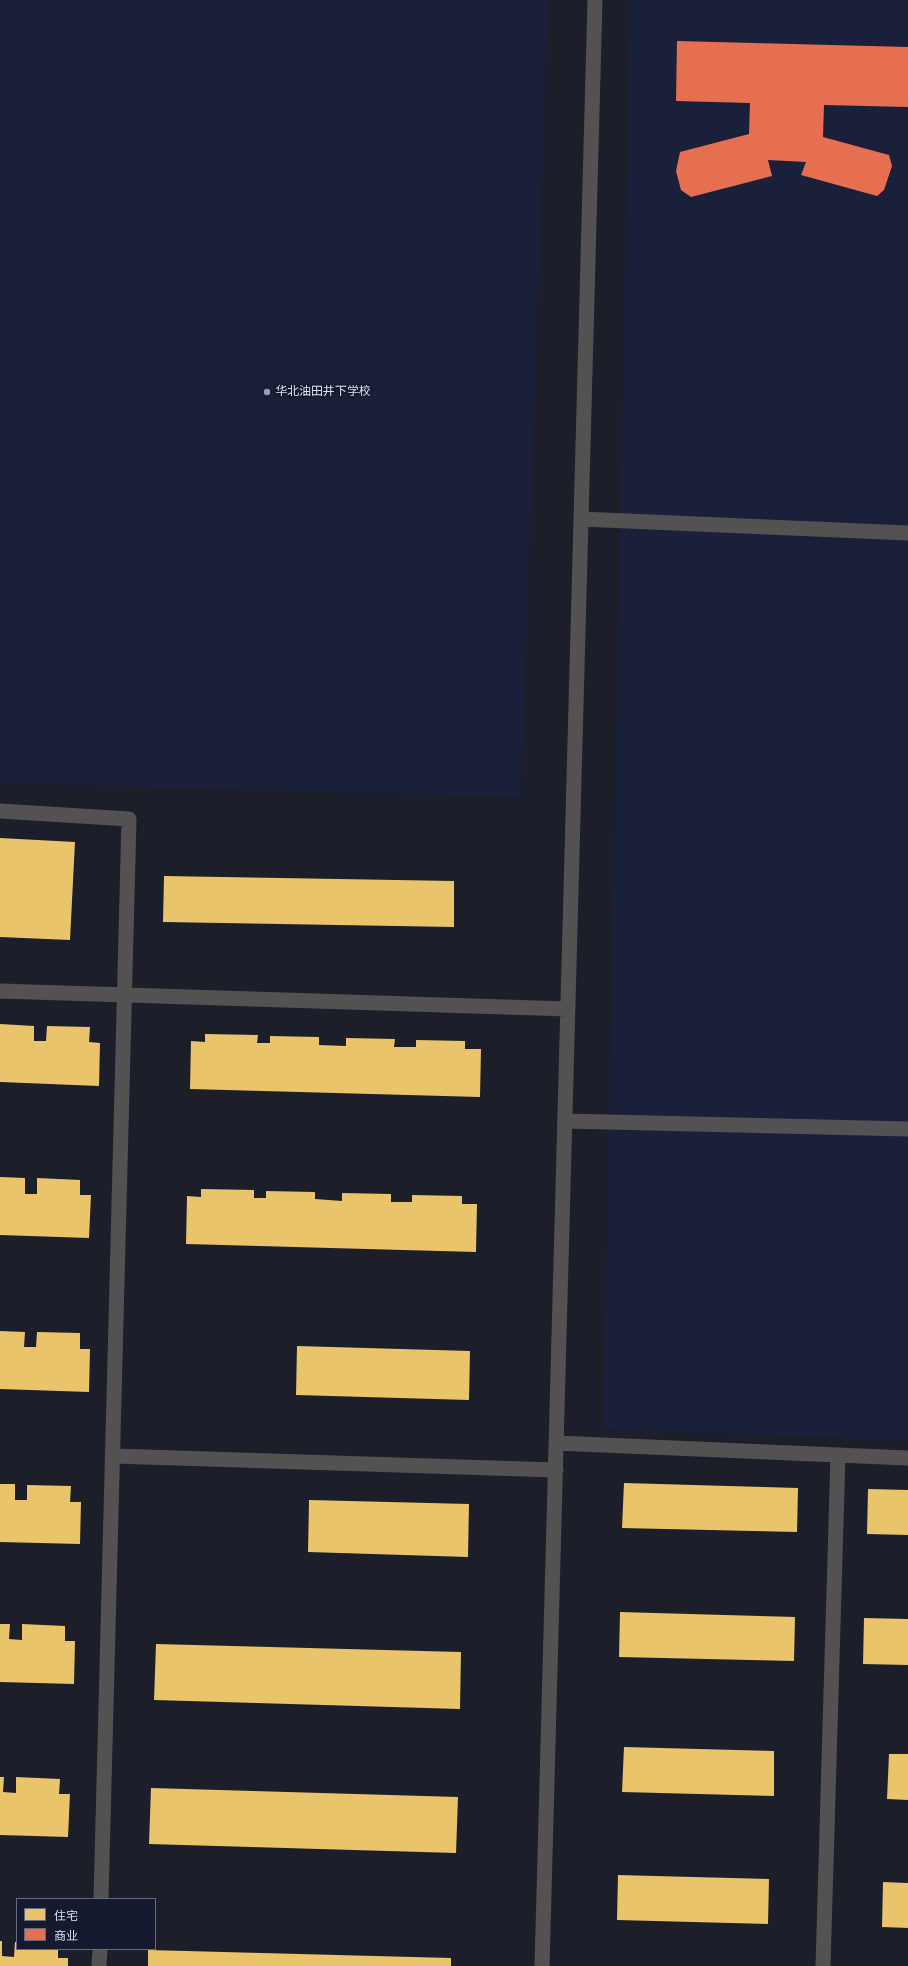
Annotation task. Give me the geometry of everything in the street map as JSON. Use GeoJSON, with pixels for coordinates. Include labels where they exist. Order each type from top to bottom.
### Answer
{"type":"FeatureCollection","features":[{"type":"Feature","properties":{"kind":"lane"},"geometry":{"type":"LineString","coordinates":[[542,1966],[595,0]]}},
{"type":"Feature","properties":{"kind":"lane"},"geometry":{"type":"LineString","coordinates":[[581,519],[908,533]]}},
{"type":"Feature","properties":{"kind":"lane"},"geometry":{"type":"LineString","coordinates":[[0,811],[129,820],[101,1898]]}},
{"type":"Feature","properties":{"kind":"lane"},"geometry":{"type":"LineString","coordinates":[[0,991],[568,1010]]}},
{"type":"Feature","properties":{"kind":"lane"},"geometry":{"type":"LineString","coordinates":[[565,1121],[908,1129]]}},
{"type":"Feature","properties":{"kind":"lane"},"geometry":{"type":"LineString","coordinates":[[556,1443],[908,1458]]}},
{"type":"Feature","properties":{"kind":"lane"},"geometry":{"type":"LineString","coordinates":[[823,1966],[838,1455]]}},
{"type":"Feature","properties":{"kind":"lane"},"geometry":{"type":"LineString","coordinates":[[112,1456],[556,1470]]}},
{"type":"Feature","properties":{"kind":"lane"},"geometry":{"type":"LineString","coordinates":[[99,1966],[100,1950]]}},
{"type":"Feature","properties":{"kind":"shaded area","name":"华北油田井下学校"},"geometry":{"type":"Polygon","coordinates":[[[0,0],[548,0],[521,797],[0,783],[0,0]]]}},
{"type":"Feature","properties":{"kind":"shaded area"},"geometry":{"type":"Polygon","coordinates":[[[630,0],[908,0],[908,1440],[603,1429],[630,0]]]}},
{"type":"Feature","properties":{"kind":"building: 住宅"},"geometry":{"type":"Polygon","coordinates":[[[0,838],[75,842],[70,940],[0,937],[0,838]]]}},
{"type":"Feature","properties":{"kind":"building: 住宅"},"geometry":{"type":"Polygon","coordinates":[[[164,876],[454,881],[454,927],[163,922],[164,876]]]}},
{"type":"Feature","properties":{"kind":"building: 住宅"},"geometry":{"type":"Polygon","coordinates":[[[0,1024],[34,1026],[34,1041],[46,1041],[47,1026],[90,1027],[89,1042],[100,1043],[99,1086],[0,1082],[0,1024]]]}},
{"type":"Feature","properties":{"kind":"building: 住宅"},"geometry":{"type":"Polygon","coordinates":[[[205,1034],[258,1035],[257,1043],[270,1043],[270,1036],[319,1037],[319,1045],[346,1046],[346,1038],[395,1039],[394,1047],[416,1047],[416,1040],[465,1041],[465,1049],[481,1049],[480,1097],[190,1089],[191,1041],[205,1042],[205,1034]]]}},
{"type":"Feature","properties":{"kind":"building: 住宅"},"geometry":{"type":"Polygon","coordinates":[[[0,1177],[25,1178],[25,1194],[37,1194],[37,1178],[80,1180],[80,1195],[91,1195],[89,1238],[0,1235],[0,1177]]]}},
{"type":"Feature","properties":{"kind":"building: 住宅"},"geometry":{"type":"Polygon","coordinates":[[[201,1189],[254,1190],[254,1198],[266,1198],[266,1191],[315,1192],[315,1199],[342,1201],[342,1193],[391,1194],[391,1202],[412,1202],[412,1195],[462,1196],[462,1204],[477,1204],[476,1252],[186,1244],[187,1196],[201,1197],[201,1189]]]}},
{"type":"Feature","properties":{"kind":"building: 住宅"},"geometry":{"type":"Polygon","coordinates":[[[0,1331],[25,1332],[24,1347],[36,1347],[37,1332],[80,1333],[80,1349],[90,1349],[89,1392],[0,1389],[0,1331]]]}},
{"type":"Feature","properties":{"kind":"building: 住宅"},"geometry":{"type":"Polygon","coordinates":[[[297,1346],[470,1351],[469,1400],[296,1395],[297,1346]]]}},
{"type":"Feature","properties":{"kind":"building: 住宅"},"geometry":{"type":"Polygon","coordinates":[[[624,1483],[798,1488],[797,1532],[622,1528],[624,1483]]]}},
{"type":"Feature","properties":{"kind":"building: 住宅"},"geometry":{"type":"Polygon","coordinates":[[[0,1484],[15,1484],[15,1500],[27,1500],[27,1485],[71,1486],[70,1502],[81,1502],[80,1544],[0,1542],[0,1484]]]}},
{"type":"Feature","properties":{"kind":"building: 住宅"},"geometry":{"type":"Polygon","coordinates":[[[868,1489],[908,1490],[908,1535],[867,1534],[868,1489]]]}},
{"type":"Feature","properties":{"kind":"building: 住宅"},"geometry":{"type":"Polygon","coordinates":[[[309,1500],[469,1504],[468,1557],[308,1552],[309,1500]]]}},
{"type":"Feature","properties":{"kind":"building: 住宅"},"geometry":{"type":"Polygon","coordinates":[[[620,1612],[795,1617],[794,1661],[619,1657],[620,1612]]]}},
{"type":"Feature","properties":{"kind":"building: 住宅"},"geometry":{"type":"Polygon","coordinates":[[[864,1618],[908,1619],[908,1665],[863,1664],[864,1618]]]}},
{"type":"Feature","properties":{"kind":"building: 住宅"},"geometry":{"type":"Polygon","coordinates":[[[0,1624],[10,1624],[9,1639],[22,1640],[22,1624],[65,1626],[65,1641],[75,1641],[74,1684],[0,1682],[0,1624]]]}},
{"type":"Feature","properties":{"kind":"building: 住宅"},"geometry":{"type":"Polygon","coordinates":[[[156,1644],[461,1652],[460,1709],[154,1700],[156,1644]]]}},
{"type":"Feature","properties":{"kind":"building: 住宅"},"geometry":{"type":"Polygon","coordinates":[[[624,1747],[774,1751],[774,1796],[622,1792],[624,1747]]]}},
{"type":"Feature","properties":{"kind":"building: 住宅"},"geometry":{"type":"Polygon","coordinates":[[[889,1754],[908,1754],[908,1800],[887,1799],[889,1754]]]}},
{"type":"Feature","properties":{"kind":"building: 住宅"},"geometry":{"type":"Polygon","coordinates":[[[0,1777],[4,1777],[3,1792],[16,1793],[16,1777],[60,1779],[59,1794],[70,1794],[68,1837],[0,1835],[0,1777]]]}},
{"type":"Feature","properties":{"kind":"building: 住宅"},"geometry":{"type":"Polygon","coordinates":[[[151,1788],[458,1797],[456,1853],[149,1844],[151,1788]]]}},
{"type":"Feature","properties":{"kind":"building: 住宅"},"geometry":{"type":"Polygon","coordinates":[[[618,1875],[769,1879],[768,1924],[617,1920],[618,1875]]]}},
{"type":"Feature","properties":{"kind":"building: 住宅"},"geometry":{"type":"Polygon","coordinates":[[[883,1882],[908,1883],[908,1928],[882,1927],[883,1882]]]}},
{"type":"Feature","properties":{"kind":"building: 住宅"},"geometry":{"type":"Polygon","coordinates":[[[0,1941],[2,1941],[2,1956],[14,1957],[16,1942],[16,1950],[58,1950],[58,1958],[68,1958],[68,1966],[0,1966],[0,1941]]]}},
{"type":"Feature","properties":{"kind":"building: 住宅"},"geometry":{"type":"Polygon","coordinates":[[[148,1950],[451,1958],[451,1966],[148,1966],[148,1950]]]}},
{"type":"Feature","properties":{"kind":"building: 商业"},"geometry":{"type":"Polygon","coordinates":[[[677,41],[908,47],[908,107],[824,105],[823,137],[889,155],[892,166],[884,190],[877,196],[801,175],[806,162],[768,160],[772,176],[691,197],[681,190],[676,171],[680,152],[749,134],[750,103],[676,101],[677,41]]]}},
{"type":"Feature","properties":{"kind":"place","name":"华北油田井下学校"},"geometry":{"type":"Point","coordinates":[267,392]}}]}
